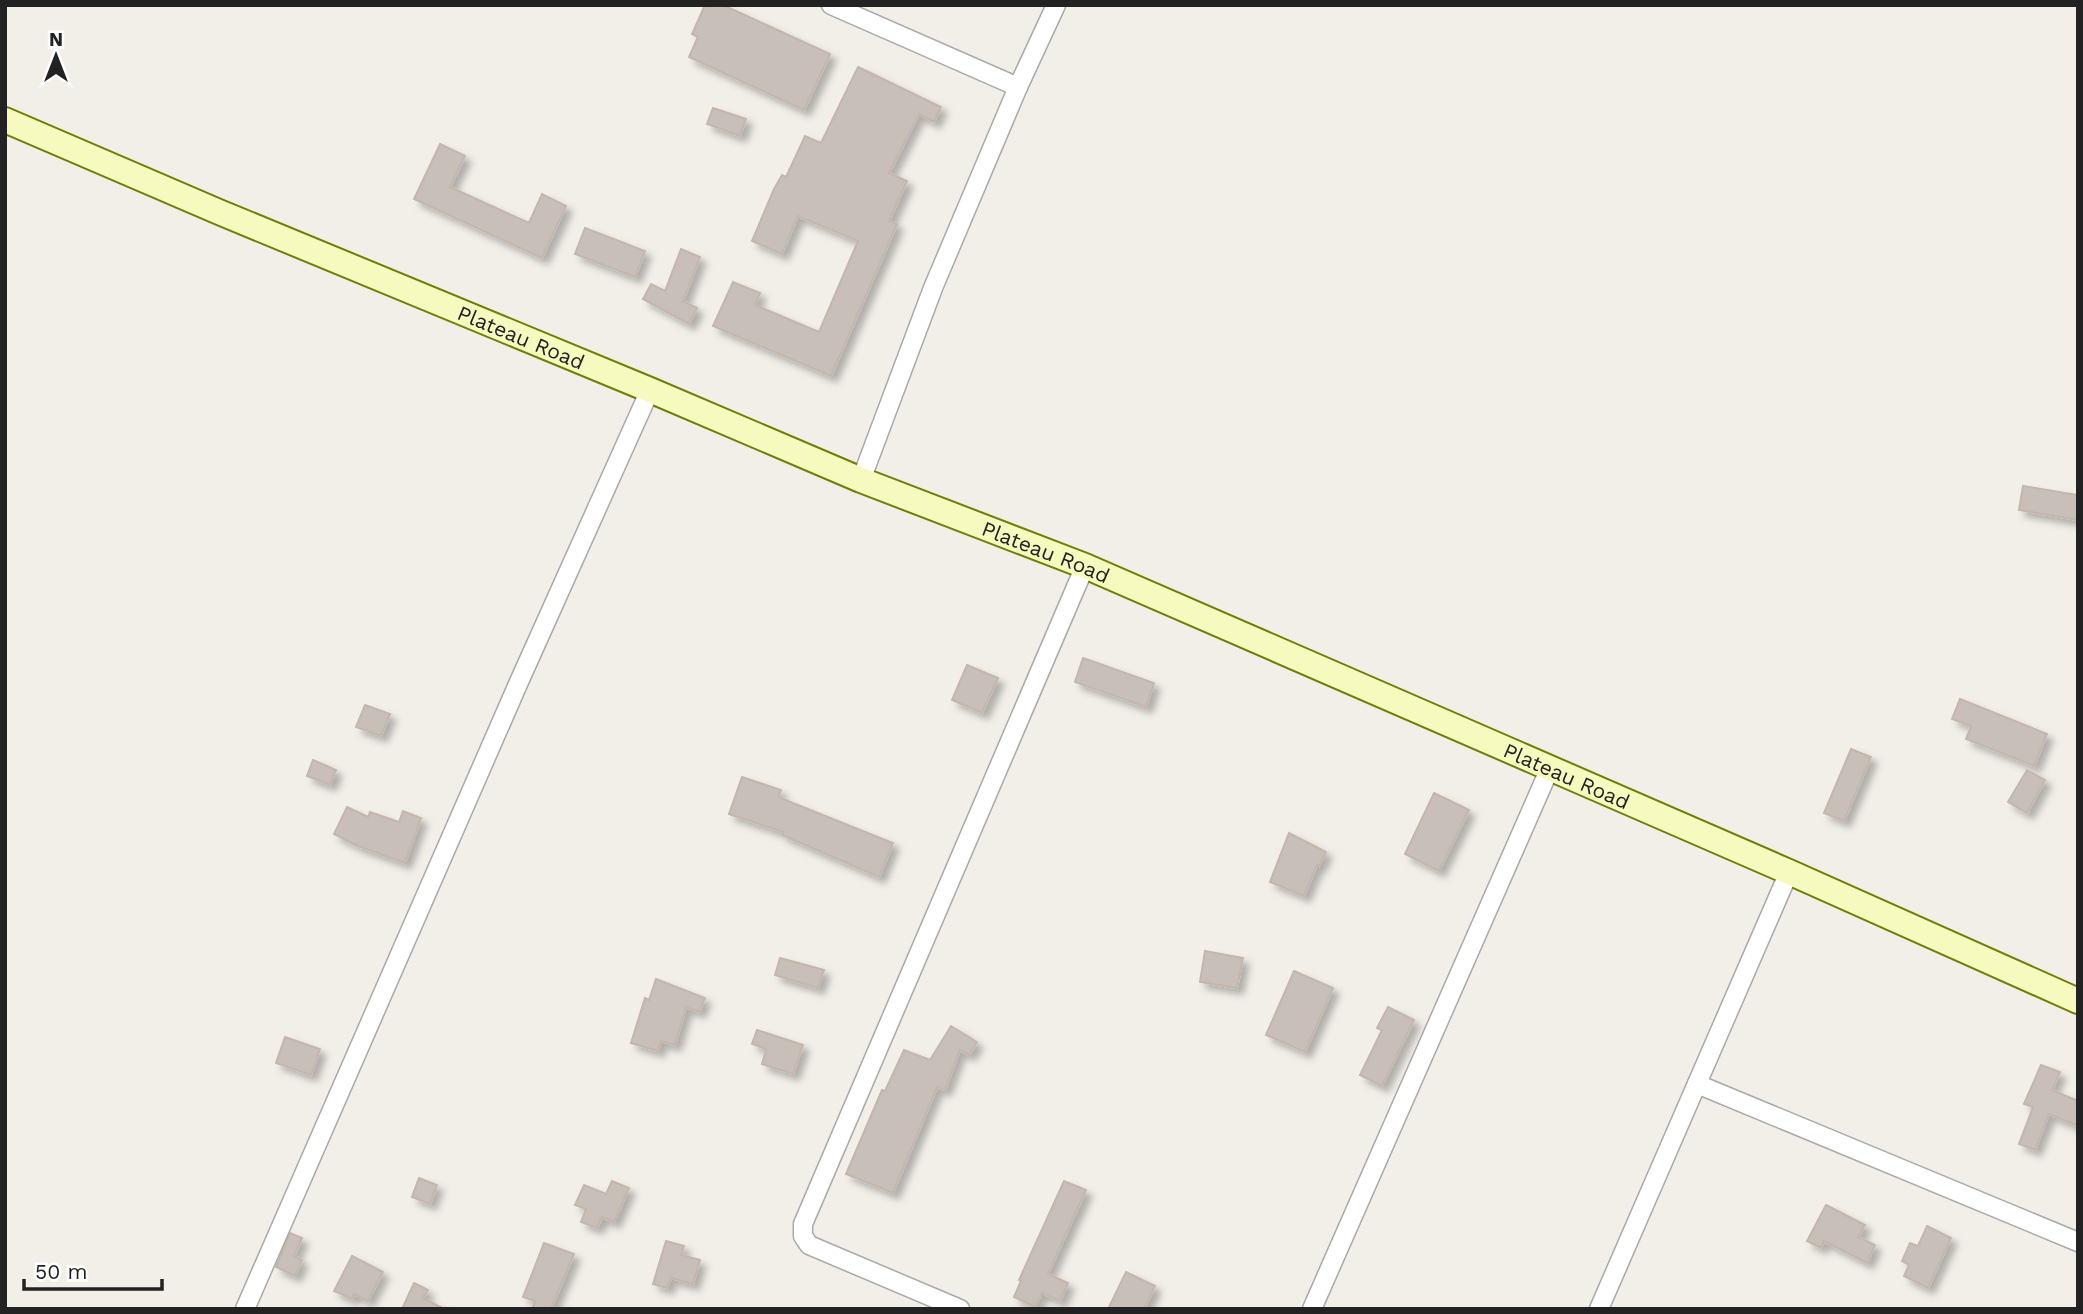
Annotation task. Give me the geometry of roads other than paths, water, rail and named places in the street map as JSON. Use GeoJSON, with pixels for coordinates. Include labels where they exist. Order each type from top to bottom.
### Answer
{"type":"FeatureCollection","features":[{"type":"Feature","properties":{"kind":"street"},"geometry":{"type":"LineString","coordinates":[[831,5],[1018,88]]}},
{"type":"Feature","properties":{"kind":"street"},"geometry":{"type":"LineString","coordinates":[[861,480],[933,288],[1056,5]]}},
{"type":"Feature","properties":{"kind":"street","name":"Plateau Road"},"geometry":{"type":"LineString","coordinates":[[5,120],[861,480],[1085,566],[2078,1000]]}},
{"type":"Feature","properties":{"kind":"street"},"geometry":{"type":"LineString","coordinates":[[245,1309],[518,684],[650,390]]}},
{"type":"Feature","properties":{"kind":"street"},"geometry":{"type":"LineString","coordinates":[[960,1309],[809,1245],[803,1236],[803,1224],[1085,566]]}},
{"type":"Feature","properties":{"kind":"street"},"geometry":{"type":"LineString","coordinates":[[1312,1309],[1550,768]]}},
{"type":"Feature","properties":{"kind":"street"},"geometry":{"type":"LineString","coordinates":[[1599,1309],[1778,893],[1790,872]]}},
{"type":"Feature","properties":{"kind":"street"},"geometry":{"type":"LineString","coordinates":[[1697,1084],[2078,1242]]}}]}
